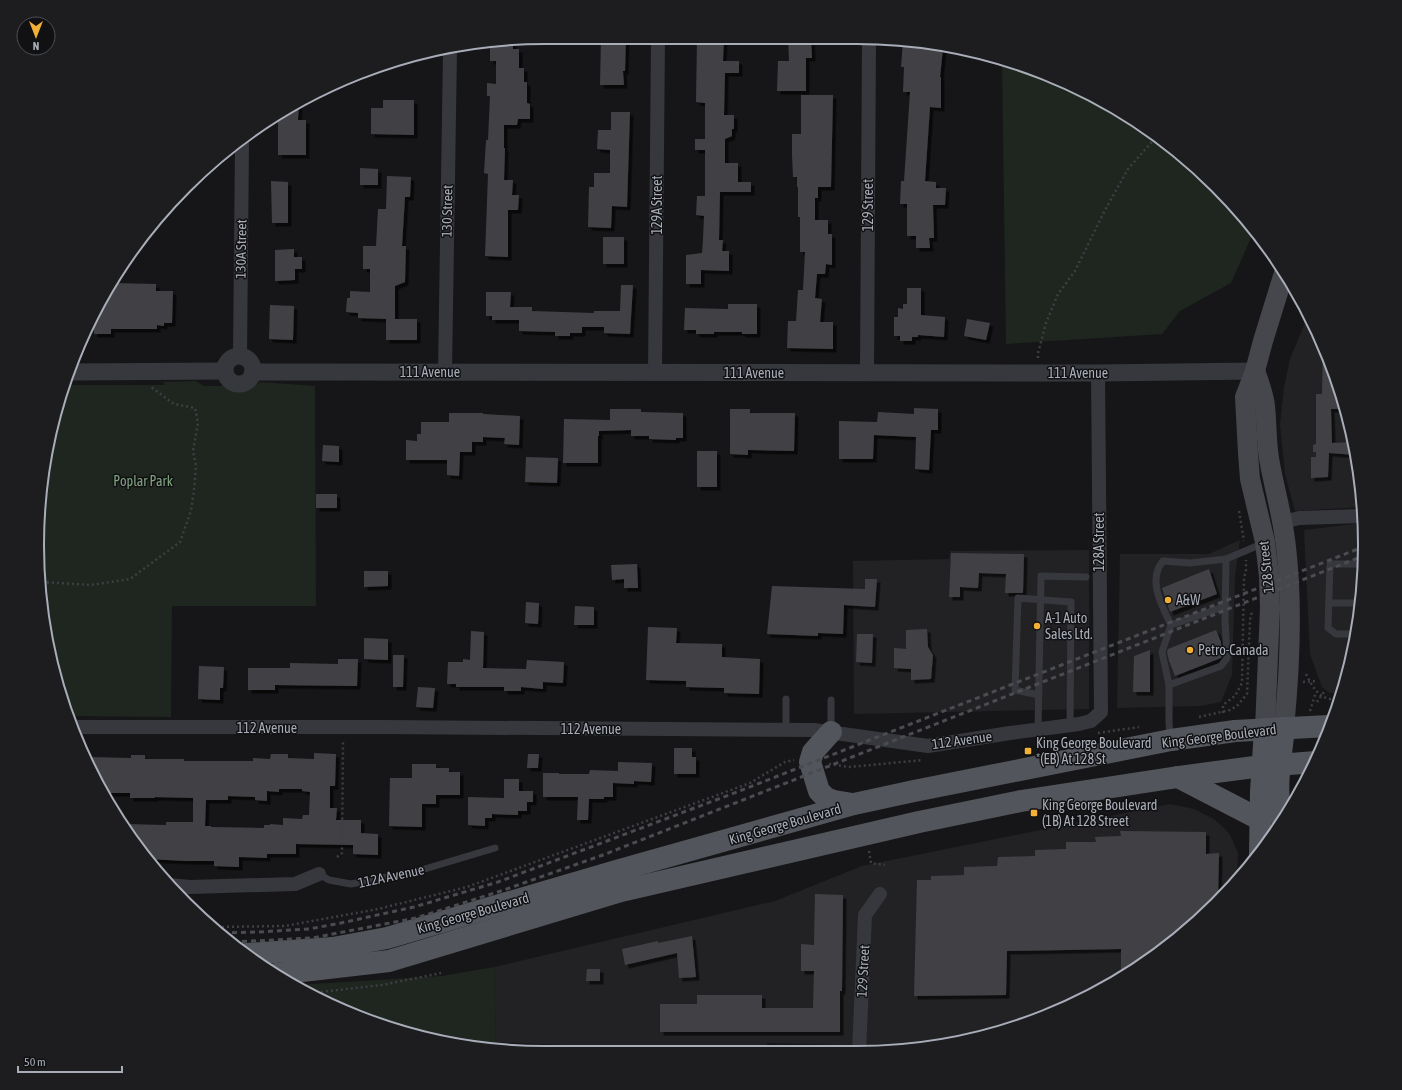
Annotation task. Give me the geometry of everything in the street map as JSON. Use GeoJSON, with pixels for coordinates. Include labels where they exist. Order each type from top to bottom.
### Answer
{"type":"FeatureCollection","features":[{"type":"Feature","properties":{"kind":"main road","name":"128 Street"},"geometry":{"type":"LineString","coordinates":[[1268,831],[1272,819],[1261,792],[1271,765],[1274,729],[1269,576],[1265,542],[1250,479],[1245,397],[1255,371],[1282,280]]}},
{"type":"Feature","properties":{"kind":"main road","name":"128 Street"},"geometry":{"type":"LineString","coordinates":[[1255,371],[1265,405],[1269,462],[1283,522],[1290,597],[1288,689],[1274,729]]}},
{"type":"Feature","properties":{"kind":"main road","name":"King George Boulevard"},"geometry":{"type":"LineString","coordinates":[[255,953],[333,948],[387,938],[854,804],[1171,740],[1225,732],[1324,726]]}},
{"type":"Feature","properties":{"kind":"main road"},"geometry":{"type":"LineString","coordinates":[[831,732],[813,752],[810,762],[819,791],[826,798],[834,801],[854,804]]}},
{"type":"Feature","properties":{"kind":"main road","name":"King George Boulevard"},"geometry":{"type":"LineString","coordinates":[[284,973],[389,960],[621,891],[919,822],[1021,801],[1178,777],[1271,765],[1308,763]]}},
{"type":"Feature","properties":{"kind":"main road"},"geometry":{"type":"LineString","coordinates":[[1178,777],[1272,819]]}},
{"type":"Feature","properties":{"kind":"street","name":"129A Street"},"geometry":{"type":"LineString","coordinates":[[655,373],[658,44]]}},
{"type":"Feature","properties":{"kind":"street","name":"129 Street"},"geometry":{"type":"LineString","coordinates":[[867,373],[869,44]]}},
{"type":"Feature","properties":{"kind":"street","name":"130 Street"},"geometry":{"type":"LineString","coordinates":[[445,372],[450,53]]}},
{"type":"Feature","properties":{"kind":"street","name":"130A Street"},"geometry":{"type":"LineString","coordinates":[[240,356],[242,147]]}},
{"type":"Feature","properties":{"kind":"street"},"geometry":{"type":"LineString","coordinates":[[240,356],[251,364],[252,372],[249,380],[241,384],[236,384],[228,379],[225,371],[226,366],[231,359],[240,356]]}},
{"type":"Feature","properties":{"kind":"street"},"geometry":{"type":"LineString","coordinates":[[75,372],[225,371]]}},
{"type":"Feature","properties":{"kind":"street","name":"111 Avenue"},"geometry":{"type":"LineString","coordinates":[[252,372],[1098,373],[1255,371]]}},
{"type":"Feature","properties":{"kind":"street","name":"128A Street"},"geometry":{"type":"LineString","coordinates":[[1098,373],[1101,712]]}},
{"type":"Feature","properties":{"kind":"street"},"geometry":{"type":"LineString","coordinates":[[1283,522],[1299,518],[1357,516]]}},
{"type":"Feature","properties":{"kind":"street","name":"112 Avenue"},"geometry":{"type":"LineString","coordinates":[[78,727],[382,727],[814,730],[928,746],[1038,729],[1070,726],[1091,721],[1101,712]]}},
{"type":"Feature","properties":{"kind":"street","name":"112A Avenue"},"geometry":{"type":"LineString","coordinates":[[178,886],[190,887],[295,884],[319,874]]}},
{"type":"Feature","properties":{"kind":"street","name":"129 Street"},"geometry":{"type":"LineString","coordinates":[[859,1046],[865,915],[880,894]]}},
{"type":"Feature","properties":{"kind":"lane"},"geometry":{"type":"LineString","coordinates":[[1171,740],[1169,722],[1169,685],[1162,652],[1171,625],[1158,598],[1156,582],[1158,567],[1163,561],[1190,563],[1226,559],[1265,542]]}},
{"type":"Feature","properties":{"kind":"lane"},"geometry":{"type":"LineString","coordinates":[[1169,685],[1221,666],[1227,658],[1226,559]]}},
{"type":"Feature","properties":{"kind":"lane"},"geometry":{"type":"LineString","coordinates":[[1350,634],[1336,634],[1328,628],[1330,564],[1357,564]]}},
{"type":"Feature","properties":{"kind":"lane"},"geometry":{"type":"LineString","coordinates":[[1038,729],[1041,576],[1086,577]]}},
{"type":"Feature","properties":{"kind":"lane"},"geometry":{"type":"LineString","coordinates":[[1039,695],[1015,690],[1018,598],[1072,602],[1070,726]]}},
{"type":"Feature","properties":{"kind":"lane"},"geometry":{"type":"LineString","coordinates":[[1329,603],[1355,603]]}},
{"type":"Feature","properties":{"kind":"lane"},"geometry":{"type":"LineString","coordinates":[[1171,625],[1226,606]]}},
{"type":"Feature","properties":{"kind":"lane"},"geometry":{"type":"LineString","coordinates":[[786,699],[786,730]]}},
{"type":"Feature","properties":{"kind":"lane"},"geometry":{"type":"LineString","coordinates":[[831,700],[831,732]]}},
{"type":"Feature","properties":{"kind":"lane","name":"112A Avenue"},"geometry":{"type":"LineString","coordinates":[[319,874],[329,880],[351,884],[418,871],[495,848]]}},
{"type":"Feature","properties":{"kind":"path"},"geometry":{"type":"LineString","coordinates":[[1038,372],[1038,353],[1046,322],[1058,294],[1075,271],[1105,210],[1128,169],[1153,141]]}},
{"type":"Feature","properties":{"kind":"path"},"geometry":{"type":"LineString","coordinates":[[45,582],[90,586],[130,578],[180,542],[191,511],[194,490],[196,466],[193,451],[198,423],[195,408],[174,404],[147,384]]}},
{"type":"Feature","properties":{"kind":"path"},"geometry":{"type":"LineString","coordinates":[[1223,712],[1223,706],[1235,696],[1240,689],[1242,680],[1246,550],[1238,507]]}},
{"type":"Feature","properties":{"kind":"path"},"geometry":{"type":"LineString","coordinates":[[1300,682],[1316,681]]}},
{"type":"Feature","properties":{"kind":"path"},"geometry":{"type":"LineString","coordinates":[[1307,686],[1311,686],[1316,692],[1333,700]]}},
{"type":"Feature","properties":{"kind":"path"},"geometry":{"type":"LineString","coordinates":[[1312,700],[1316,692]]}},
{"type":"Feature","properties":{"kind":"path"},"geometry":{"type":"LineString","coordinates":[[1317,702],[1324,692]]}},
{"type":"Feature","properties":{"kind":"path"},"geometry":{"type":"LineString","coordinates":[[1196,717],[1230,710],[1237,706],[1247,694]]}},
{"type":"Feature","properties":{"kind":"path"},"geometry":{"type":"LineString","coordinates":[[337,857],[342,853],[343,741]]}},
{"type":"Feature","properties":{"kind":"path"},"geometry":{"type":"LineString","coordinates":[[221,927],[285,926],[378,909],[467,887],[750,783],[785,762],[797,760]]}},
{"type":"Feature","properties":{"kind":"path"},"geometry":{"type":"LineString","coordinates":[[868,849],[871,863],[885,865]]}},
{"type":"Feature","properties":{"kind":"path"},"geometry":{"type":"LineString","coordinates":[[319,992],[382,985],[441,973]]}},
{"type":"Feature","properties":{"kind":"shaded area"},"geometry":{"type":"Polygon","coordinates":[[[1305,321],[1320,353],[1341,415],[1354,480],[1357,507],[1295,511],[1285,474],[1280,425],[1284,387],[1290,359],[1305,321]]]}},
{"type":"Feature","properties":{"kind":"shaded area"},"geometry":{"type":"Polygon","coordinates":[[[1357,524],[1357,578],[1354,610],[1341,675],[1335,693],[1330,693],[1322,687],[1310,654],[1304,530],[1357,524]]]}},
{"type":"Feature","properties":{"kind":"shaded area"},"geometry":{"type":"Polygon","coordinates":[[[1240,540],[1235,576],[1232,675],[1221,702],[1200,706],[1117,708],[1120,554],[1209,554],[1240,540]]]}},
{"type":"Feature","properties":{"kind":"shaded area"},"geometry":{"type":"Polygon","coordinates":[[[1089,550],[1089,709],[854,714],[853,561],[949,559],[950,551],[1089,550]]]}},
{"type":"Feature","properties":{"kind":"shaded area"},"geometry":{"type":"Polygon","coordinates":[[[1170,804],[1194,809],[1214,819],[1230,835],[1238,853],[1237,871],[1234,875],[1187,922],[1135,962],[1108,979],[1049,1008],[987,1029],[922,1042],[867,1046],[767,1043],[767,1046],[562,1046],[496,1042],[494,967],[775,901],[862,866],[1170,804]]]}},
{"type":"Feature","properties":{"kind":"green space"},"geometry":{"type":"Polygon","coordinates":[[[1002,66],[1049,82],[1079,96],[1108,111],[1135,128],[1187,168],[1234,215],[1251,237],[1231,283],[1180,311],[1162,334],[1006,344],[1002,66]]]}},
{"type":"Feature","properties":{"kind":"green space","name":"Poplar Park"},"geometry":{"type":"Polygon","coordinates":[[[196,381],[203,386],[253,386],[260,382],[315,386],[316,606],[172,606],[171,717],[75,716],[61,675],[54,643],[48,610],[45,578],[45,512],[48,480],[61,415],[71,385],[165,385],[164,382],[196,381]]]}},
{"type":"Feature","properties":{"kind":"green space"},"geometry":{"type":"Polygon","coordinates":[[[494,967],[496,1042],[480,1042],[415,1029],[353,1008],[305,984],[442,976],[494,967]]]}},
{"type":"Feature","properties":{"kind":"building"},"geometry":{"type":"Polygon","coordinates":[[[601,44],[626,44],[625,71],[623,71],[624,85],[600,85],[601,44]]]}},
{"type":"Feature","properties":{"kind":"building"},"geometry":{"type":"Polygon","coordinates":[[[697,44],[724,44],[723,61],[739,61],[739,73],[725,73],[724,115],[734,115],[734,129],[732,129],[732,136],[725,139],[725,163],[738,163],[738,182],[751,182],[751,192],[720,192],[719,240],[723,240],[722,251],[729,251],[729,271],[701,270],[701,284],[686,284],[686,255],[702,253],[704,216],[696,215],[697,196],[705,196],[705,150],[695,150],[695,139],[705,139],[705,103],[696,102],[697,44]]]}},
{"type":"Feature","properties":{"kind":"building"},"geometry":{"type":"Polygon","coordinates":[[[788,44],[811,44],[812,58],[806,58],[806,91],[777,91],[778,61],[789,61],[788,44]]]}},
{"type":"Feature","properties":{"kind":"building"},"geometry":{"type":"Polygon","coordinates":[[[513,45],[513,49],[519,49],[519,68],[524,68],[524,82],[527,82],[527,103],[530,104],[530,119],[518,119],[517,125],[504,125],[504,180],[513,180],[512,195],[519,195],[518,210],[508,210],[508,257],[485,256],[488,174],[484,173],[486,140],[488,140],[490,96],[487,96],[487,83],[496,84],[496,61],[490,61],[490,47],[513,45]]]}},
{"type":"Feature","properties":{"kind":"building"},"geometry":{"type":"Polygon","coordinates":[[[903,46],[943,52],[940,77],[941,108],[930,107],[925,181],[936,182],[936,188],[946,188],[945,205],[933,205],[934,238],[929,238],[930,248],[916,248],[916,236],[907,236],[907,204],[900,204],[901,181],[904,181],[910,92],[903,92],[904,67],[901,67],[903,46]]]}},
{"type":"Feature","properties":{"kind":"building"},"geometry":{"type":"Polygon","coordinates":[[[801,95],[833,95],[831,187],[818,187],[818,198],[815,198],[815,220],[828,220],[828,234],[832,234],[832,265],[826,264],[825,274],[817,274],[815,298],[822,299],[820,322],[833,322],[833,349],[787,348],[788,321],[796,321],[798,290],[803,290],[805,252],[800,252],[798,187],[797,177],[793,177],[792,155],[792,134],[801,134],[801,95]]]}},
{"type":"Feature","properties":{"kind":"building"},"geometry":{"type":"Polygon","coordinates":[[[383,100],[414,100],[414,135],[371,134],[371,108],[383,108],[383,100]]]}},
{"type":"Feature","properties":{"kind":"building"},"geometry":{"type":"Polygon","coordinates":[[[299,109],[298,120],[306,120],[306,155],[278,155],[278,121],[299,109]]]}},
{"type":"Feature","properties":{"kind":"building"},"geometry":{"type":"Polygon","coordinates":[[[611,112],[630,112],[627,207],[612,206],[611,228],[588,227],[589,187],[594,187],[594,173],[610,173],[610,150],[597,149],[598,130],[611,130],[611,112]]]}},
{"type":"Feature","properties":{"kind":"building"},"geometry":{"type":"Polygon","coordinates":[[[360,168],[378,169],[378,185],[360,185],[360,168]]]}},
{"type":"Feature","properties":{"kind":"building"},"geometry":{"type":"Polygon","coordinates":[[[387,176],[411,177],[410,197],[405,197],[402,246],[406,246],[405,282],[395,286],[395,319],[417,319],[417,340],[386,340],[386,319],[388,319],[358,318],[358,313],[346,312],[347,298],[350,298],[350,291],[370,292],[370,269],[363,269],[363,246],[376,246],[378,209],[386,209],[387,176]]]}},
{"type":"Feature","properties":{"kind":"building"},"geometry":{"type":"Polygon","coordinates":[[[271,181],[288,182],[288,223],[272,223],[271,181]]]}},
{"type":"Feature","properties":{"kind":"building"},"geometry":{"type":"Polygon","coordinates":[[[603,237],[624,237],[624,264],[603,264],[603,237]]]}},
{"type":"Feature","properties":{"kind":"building"},"geometry":{"type":"Polygon","coordinates":[[[294,249],[294,257],[302,257],[302,269],[295,269],[295,280],[275,281],[275,250],[294,249]]]}},
{"type":"Feature","properties":{"kind":"building"},"geometry":{"type":"Polygon","coordinates":[[[118,283],[156,284],[156,291],[173,291],[172,323],[164,323],[164,326],[157,325],[157,329],[111,329],[111,334],[94,334],[94,327],[96,323],[118,283]]]}},
{"type":"Feature","properties":{"kind":"building"},"geometry":{"type":"Polygon","coordinates":[[[621,285],[633,285],[630,334],[604,333],[604,327],[582,327],[582,333],[570,333],[570,336],[555,336],[555,332],[519,331],[519,320],[492,320],[492,316],[486,316],[486,292],[511,292],[510,307],[532,307],[532,311],[594,313],[594,311],[620,311],[621,285]]]}},
{"type":"Feature","properties":{"kind":"building"},"geometry":{"type":"Polygon","coordinates":[[[907,288],[921,288],[921,315],[945,317],[944,337],[918,335],[918,337],[912,337],[912,341],[900,341],[900,336],[894,336],[894,317],[898,317],[898,308],[903,309],[903,304],[907,304],[907,288]]]}},
{"type":"Feature","properties":{"kind":"building"},"geometry":{"type":"Polygon","coordinates":[[[728,304],[757,304],[757,334],[742,334],[742,332],[714,332],[714,334],[696,334],[696,330],[684,330],[685,308],[728,309],[728,304]]]}},
{"type":"Feature","properties":{"kind":"building"},"geometry":{"type":"Polygon","coordinates":[[[270,305],[294,306],[293,340],[269,339],[270,305]]]}},
{"type":"Feature","properties":{"kind":"building"},"geometry":{"type":"Polygon","coordinates":[[[967,319],[990,323],[986,340],[964,336],[967,319]]]}},
{"type":"Feature","properties":{"kind":"building"},"geometry":{"type":"Polygon","coordinates":[[[1323,361],[1338,404],[1338,409],[1331,409],[1332,443],[1347,442],[1349,455],[1329,453],[1328,477],[1311,478],[1311,457],[1316,457],[1316,452],[1313,452],[1313,445],[1316,444],[1316,394],[1322,394],[1323,361]]]}},
{"type":"Feature","properties":{"kind":"building"},"geometry":{"type":"Polygon","coordinates":[[[914,408],[938,409],[938,430],[931,430],[929,470],[915,469],[916,437],[874,435],[873,459],[839,459],[839,421],[877,422],[878,412],[914,414],[914,408]]]}},
{"type":"Feature","properties":{"kind":"building"},"geometry":{"type":"Polygon","coordinates":[[[610,409],[641,409],[641,412],[683,413],[683,438],[676,438],[676,440],[649,439],[649,436],[631,436],[631,430],[599,431],[598,463],[563,463],[564,419],[610,420],[610,409]]]}},
{"type":"Feature","properties":{"kind":"building"},"geometry":{"type":"Polygon","coordinates":[[[730,409],[750,409],[750,413],[795,413],[794,451],[748,450],[748,455],[730,454],[730,409]]]}},
{"type":"Feature","properties":{"kind":"building"},"geometry":{"type":"Polygon","coordinates":[[[449,413],[483,413],[520,416],[519,445],[504,444],[505,438],[483,437],[483,442],[472,442],[472,452],[460,452],[459,476],[447,475],[447,460],[406,460],[406,440],[417,441],[417,434],[421,434],[421,422],[449,422],[449,413]]]}},
{"type":"Feature","properties":{"kind":"building"},"geometry":{"type":"Polygon","coordinates":[[[323,445],[339,446],[339,462],[322,461],[323,445]]]}},
{"type":"Feature","properties":{"kind":"building"},"geometry":{"type":"Polygon","coordinates":[[[697,451],[717,451],[717,487],[697,487],[697,451]]]}},
{"type":"Feature","properties":{"kind":"building"},"geometry":{"type":"Polygon","coordinates":[[[526,457],[558,458],[557,483],[525,482],[526,457]]]}},
{"type":"Feature","properties":{"kind":"building"},"geometry":{"type":"Polygon","coordinates":[[[316,494],[337,494],[337,508],[316,508],[316,494]]]}},
{"type":"Feature","properties":{"kind":"building"},"geometry":{"type":"Polygon","coordinates":[[[951,553],[1024,554],[1023,593],[1005,593],[1006,574],[979,573],[978,588],[960,587],[960,597],[949,597],[951,553]]]}},
{"type":"Feature","properties":{"kind":"building"},"geometry":{"type":"Polygon","coordinates":[[[637,564],[638,588],[624,588],[624,579],[612,580],[611,565],[637,564]]]}},
{"type":"Feature","properties":{"kind":"building"},"geometry":{"type":"Polygon","coordinates":[[[1209,569],[1217,594],[1170,612],[1162,588],[1209,569]]]}},
{"type":"Feature","properties":{"kind":"building"},"geometry":{"type":"Polygon","coordinates":[[[364,571],[388,571],[388,586],[364,587],[364,571]]]}},
{"type":"Feature","properties":{"kind":"building"},"geometry":{"type":"Polygon","coordinates":[[[865,579],[877,579],[875,607],[844,605],[843,634],[818,633],[818,636],[767,634],[772,586],[865,589],[865,579]]]}},
{"type":"Feature","properties":{"kind":"building"},"geometry":{"type":"Polygon","coordinates":[[[526,602],[539,603],[538,624],[525,623],[526,602]]]}},
{"type":"Feature","properties":{"kind":"building"},"geometry":{"type":"Polygon","coordinates":[[[575,606],[594,607],[594,625],[574,625],[575,606]]]}},
{"type":"Feature","properties":{"kind":"building"},"geometry":{"type":"Polygon","coordinates":[[[648,627],[677,628],[676,643],[722,644],[722,657],[760,659],[759,694],[724,693],[724,688],[686,687],[686,681],[646,680],[648,627]]]}},
{"type":"Feature","properties":{"kind":"building"},"geometry":{"type":"Polygon","coordinates":[[[927,629],[928,647],[933,655],[931,679],[911,680],[911,669],[894,668],[894,648],[906,649],[906,630],[927,629]]]}},
{"type":"Feature","properties":{"kind":"building"},"geometry":{"type":"Polygon","coordinates":[[[1216,630],[1221,642],[1221,658],[1175,676],[1169,661],[1167,652],[1168,649],[1216,630]]]}},
{"type":"Feature","properties":{"kind":"building"},"geometry":{"type":"Polygon","coordinates":[[[471,631],[484,632],[483,668],[526,669],[527,660],[564,662],[563,683],[543,682],[543,689],[521,687],[521,691],[504,691],[504,687],[456,687],[456,684],[447,684],[448,662],[463,662],[463,659],[470,660],[471,631]]]}},
{"type":"Feature","properties":{"kind":"building"},"geometry":{"type":"Polygon","coordinates":[[[857,634],[873,634],[872,663],[856,662],[857,634]]]}},
{"type":"Feature","properties":{"kind":"building"},"geometry":{"type":"Polygon","coordinates":[[[364,638],[388,639],[388,660],[364,659],[364,638]]]}},
{"type":"Feature","properties":{"kind":"building"},"geometry":{"type":"Polygon","coordinates":[[[1150,650],[1150,692],[1133,692],[1134,656],[1150,650]]]}},
{"type":"Feature","properties":{"kind":"building"},"geometry":{"type":"Polygon","coordinates":[[[393,655],[404,655],[403,687],[393,687],[393,655]]]}},
{"type":"Feature","properties":{"kind":"building"},"geometry":{"type":"Polygon","coordinates":[[[338,659],[358,659],[357,686],[275,685],[275,690],[248,690],[248,668],[290,668],[290,663],[338,664],[338,659]]]}},
{"type":"Feature","properties":{"kind":"building"},"geometry":{"type":"Polygon","coordinates":[[[199,666],[224,667],[223,688],[220,688],[220,700],[198,699],[199,666]]]}},
{"type":"Feature","properties":{"kind":"building"},"geometry":{"type":"Polygon","coordinates":[[[418,687],[435,688],[433,708],[416,707],[418,687]]]}},
{"type":"Feature","properties":{"kind":"building"},"geometry":{"type":"Polygon","coordinates":[[[674,748],[692,748],[692,757],[696,757],[696,774],[674,774],[674,748]]]}},
{"type":"Feature","properties":{"kind":"building"},"geometry":{"type":"Polygon","coordinates":[[[314,753],[336,754],[335,786],[330,786],[330,808],[337,808],[336,820],[361,820],[361,833],[378,834],[378,855],[353,854],[353,845],[296,844],[296,854],[267,854],[267,858],[239,857],[239,867],[214,866],[214,861],[156,859],[129,824],[166,825],[166,822],[193,822],[193,798],[130,798],[130,793],[109,793],[91,757],[131,758],[131,755],[145,755],[145,759],[184,759],[184,761],[253,761],[253,758],[270,759],[271,754],[288,754],[288,758],[314,759],[314,753]],[[279,789],[279,792],[267,791],[267,801],[255,800],[255,797],[228,796],[228,800],[206,800],[205,826],[264,828],[264,825],[270,824],[283,825],[283,818],[302,819],[303,815],[309,815],[310,792],[302,791],[302,789],[279,789]]]}},
{"type":"Feature","properties":{"kind":"building"},"geometry":{"type":"Polygon","coordinates":[[[528,754],[539,754],[538,768],[527,768],[528,754]]]}},
{"type":"Feature","properties":{"kind":"building"},"geometry":{"type":"Polygon","coordinates":[[[618,762],[652,763],[651,782],[634,781],[634,784],[613,783],[613,797],[604,797],[604,799],[589,799],[588,820],[577,820],[578,797],[543,797],[543,773],[589,774],[590,770],[618,771],[618,762]]]}},
{"type":"Feature","properties":{"kind":"building"},"geometry":{"type":"Polygon","coordinates":[[[412,764],[436,764],[436,768],[449,768],[449,772],[460,772],[460,795],[436,795],[436,804],[422,804],[422,827],[389,826],[390,778],[412,778],[412,764]]]}},
{"type":"Feature","properties":{"kind":"building"},"geometry":{"type":"Polygon","coordinates":[[[504,779],[519,779],[519,791],[533,791],[533,802],[527,802],[527,811],[518,811],[518,815],[492,814],[492,818],[485,818],[485,826],[468,825],[468,797],[504,798],[504,779]]]}},
{"type":"Feature","properties":{"kind":"building"},"geometry":{"type":"Polygon","coordinates":[[[1120,831],[1206,832],[1206,854],[1219,853],[1218,892],[1187,922],[1135,962],[1121,971],[1121,949],[1007,951],[1006,995],[914,996],[917,880],[931,880],[931,876],[964,875],[964,867],[997,866],[998,857],[1035,856],[1035,850],[1066,849],[1066,842],[1096,842],[1095,837],[1121,836],[1120,831]]]}},
{"type":"Feature","properties":{"kind":"building"},"geometry":{"type":"Polygon","coordinates":[[[815,894],[843,895],[840,1032],[660,1032],[660,1004],[697,1004],[697,995],[762,995],[762,1008],[813,1008],[814,971],[801,971],[801,944],[814,945],[815,894]]]}},
{"type":"Feature","properties":{"kind":"building"},"geometry":{"type":"Polygon","coordinates":[[[692,936],[696,977],[679,978],[677,953],[625,965],[622,949],[658,941],[658,943],[692,936]]]}},
{"type":"Feature","properties":{"kind":"building"},"geometry":{"type":"Polygon","coordinates":[[[587,969],[600,969],[600,981],[586,981],[587,969]]]}},
{"type":"Feature","properties":{"kind":"railway"},"geometry":{"type":"LineString","coordinates":[[229,933],[309,929],[341,923],[414,907],[498,882],[737,792],[1358,549]]}},
{"type":"Feature","properties":{"kind":"railway"},"geometry":{"type":"LineString","coordinates":[[240,942],[312,938],[416,918],[504,890],[603,855],[1358,558]]}},
{"type":"Feature","properties":{"kind":"place","name":"A&W"},"geometry":{"type":"Point","coordinates":[1168,600]}},
{"type":"Feature","properties":{"kind":"place","name":"A-1 Auto Sales Ltd."},"geometry":{"type":"Point","coordinates":[1037,626]}},
{"type":"Feature","properties":{"kind":"place","name":"Petro-Canada"},"geometry":{"type":"Point","coordinates":[1190,650]}},
{"type":"Feature","properties":{"kind":"place","name":"King George Boulevard *(EB) At 128 St"},"geometry":{"type":"Point","coordinates":[1028,751]}},
{"type":"Feature","properties":{"kind":"place","name":"King George Boulevard (1B) At 128 Street"},"geometry":{"type":"Point","coordinates":[1034,813]}}]}
